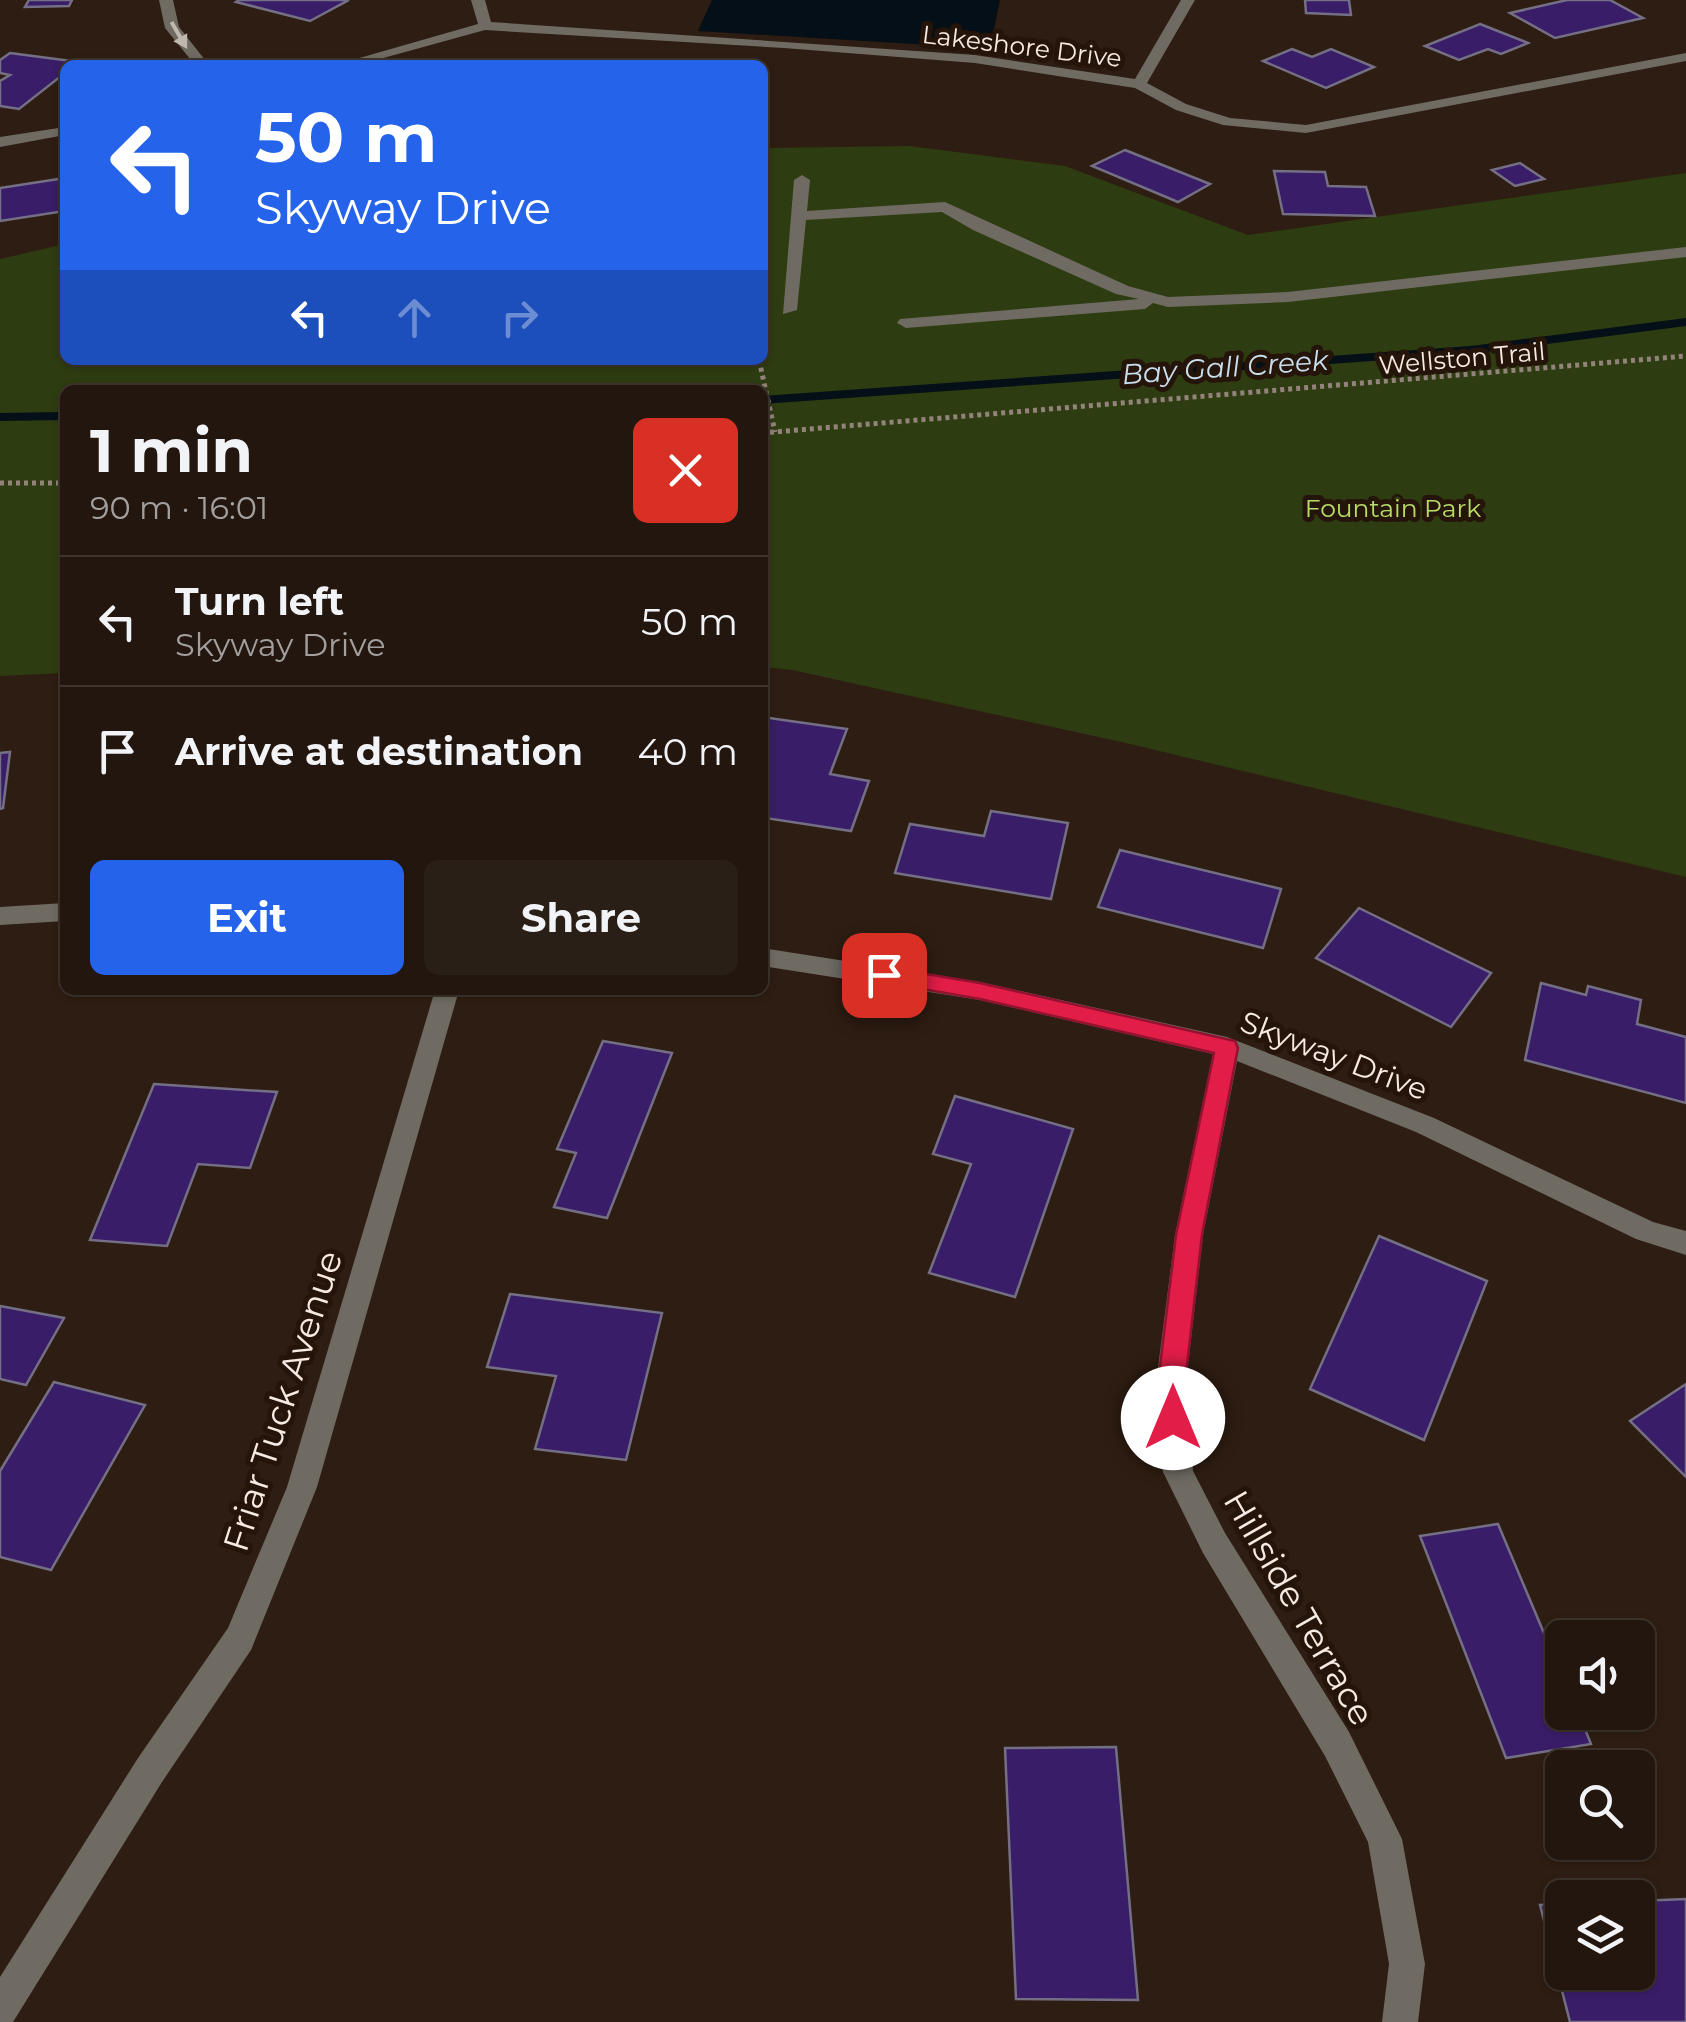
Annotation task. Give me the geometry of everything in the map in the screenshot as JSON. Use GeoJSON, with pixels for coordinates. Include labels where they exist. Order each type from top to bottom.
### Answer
{"type":"FeatureCollection","features":[{"type":"Feature","properties":{"kind":"street"},"geometry":{"type":"LineString","coordinates":[[166,0],[172,28],[198,60]]}},
{"type":"Feature","properties":{"kind":"street"},"geometry":{"type":"LineString","coordinates":[[478,0],[485,26]]}},
{"type":"Feature","properties":{"kind":"street"},"geometry":{"type":"LineString","coordinates":[[1139,84],[1188,0]]}},
{"type":"Feature","properties":{"kind":"street","name":"Lakeshore Drive"},"geometry":{"type":"LineString","coordinates":[[360,60],[485,26],[975,59],[1139,84],[1181,107],[1228,122],[1306,129],[1686,57]]}},
{"type":"Feature","properties":{"kind":"street"},"geometry":{"type":"LineString","coordinates":[[0,142],[60,132]]}},
{"type":"Feature","properties":{"kind":"street"},"geometry":{"type":"LineString","coordinates":[[788,310],[802,180]]}},
{"type":"Feature","properties":{"kind":"street"},"geometry":{"type":"LineString","coordinates":[[798,216],[945,206],[979,227],[1122,290],[1168,302]]}},
{"type":"Feature","properties":{"kind":"street"},"geometry":{"type":"LineString","coordinates":[[906,323],[1168,302],[1288,297],[1686,252]]}},
{"type":"Feature","properties":{"kind":"street"},"geometry":{"type":"LineString","coordinates":[[0,916],[60,912]]}},
{"type":"Feature","properties":{"kind":"street","name":"Skyway Drive"},"geometry":{"type":"LineString","coordinates":[[768,959],[980,991],[1226,1048],[1424,1125],[1646,1231],[1686,1243]]}},
{"type":"Feature","properties":{"kind":"street","name":"Friar Tuck Avenue"},"geometry":{"type":"LineString","coordinates":[[0,2010],[150,1770],[240,1638],[302,1487],[447,995]]}},
{"type":"Feature","properties":{"kind":"street","name":"Hillside Terrace"},"geometry":{"type":"LineString","coordinates":[[1226,1048],[1189,1235],[1170,1391],[1178,1472],[1214,1543],[1337,1744],[1384,1839],[1406,1964],[1400,2022]]}},
{"type":"Feature","properties":{"kind":"path","name":"Wellston Trail"},"geometry":{"type":"LineString","coordinates":[[768,433],[1686,356]]}},
{"type":"Feature","properties":{"kind":"path"},"geometry":{"type":"LineString","coordinates":[[768,398],[776,432]]}},
{"type":"Feature","properties":{"kind":"path"},"geometry":{"type":"LineString","coordinates":[[0,483],[60,483]]}},
{"type":"Feature","properties":{"kind":"green space","name":"Fountain Park"},"geometry":{"type":"Polygon","coordinates":[[[910,146],[1065,166],[1248,235],[1686,173],[1686,877],[1126,743],[768,668],[768,385],[60,385],[60,673],[0,676],[0,259],[60,245],[60,365],[768,365],[768,148],[910,146]]]}},
{"type":"Feature","properties":{"kind":"shaded area"},"geometry":{"type":"Polygon","coordinates":[[[712,0],[1000,0],[992,39],[996,49],[698,31],[712,0]]]}},
{"type":"Feature","properties":{"kind":"building"},"geometry":{"type":"Polygon","coordinates":[[[29,0],[72,0],[69,6],[25,7],[29,0]]]}},
{"type":"Feature","properties":{"kind":"building"},"geometry":{"type":"Polygon","coordinates":[[[1305,0],[1349,0],[1351,15],[1306,13],[1305,0]]]}},
{"type":"Feature","properties":{"kind":"building"},"geometry":{"type":"Polygon","coordinates":[[[1567,0],[1610,0],[1643,18],[1555,38],[1510,13],[1567,0]]]}},
{"type":"Feature","properties":{"kind":"building"},"geometry":{"type":"Polygon","coordinates":[[[347,1],[310,21],[236,2],[347,1]]]}},
{"type":"Feature","properties":{"kind":"building"},"geometry":{"type":"Polygon","coordinates":[[[1480,24],[1528,43],[1501,54],[1488,49],[1459,60],[1425,46],[1480,24]]]}},
{"type":"Feature","properties":{"kind":"building"},"geometry":{"type":"Polygon","coordinates":[[[1292,49],[1312,57],[1331,49],[1374,67],[1326,88],[1263,61],[1292,49]]]}},
{"type":"Feature","properties":{"kind":"building"},"geometry":{"type":"Polygon","coordinates":[[[10,53],[64,60],[60,60],[60,77],[19,109],[0,106],[0,81],[10,75],[0,73],[0,60],[10,53]]]}},
{"type":"Feature","properties":{"kind":"building"},"geometry":{"type":"Polygon","coordinates":[[[1125,150],[1210,184],[1178,202],[1092,166],[1125,150]]]}},
{"type":"Feature","properties":{"kind":"building"},"geometry":{"type":"Polygon","coordinates":[[[1520,163],[1544,179],[1515,186],[1492,170],[1520,163]]]}},
{"type":"Feature","properties":{"kind":"building"},"geometry":{"type":"Polygon","coordinates":[[[1274,171],[1325,172],[1328,186],[1366,187],[1375,216],[1283,214],[1274,171]]]}},
{"type":"Feature","properties":{"kind":"building"},"geometry":{"type":"Polygon","coordinates":[[[60,179],[60,212],[0,221],[0,188],[60,179]]]}},
{"type":"Feature","properties":{"kind":"building"},"geometry":{"type":"Polygon","coordinates":[[[768,718],[847,729],[830,774],[869,781],[851,831],[768,818],[768,718]]]}},
{"type":"Feature","properties":{"kind":"building"},"geometry":{"type":"Polygon","coordinates":[[[10,752],[3,808],[0,809],[0,753],[10,752]]]}},
{"type":"Feature","properties":{"kind":"building"},"geometry":{"type":"Polygon","coordinates":[[[991,811],[1068,823],[1051,899],[895,873],[910,824],[984,836],[991,811]]]}},
{"type":"Feature","properties":{"kind":"building"},"geometry":{"type":"Polygon","coordinates":[[[1120,850],[1281,889],[1263,948],[1098,907],[1120,850]]]}},
{"type":"Feature","properties":{"kind":"building"},"geometry":{"type":"Polygon","coordinates":[[[1359,908],[1491,973],[1451,1027],[1316,958],[1359,908]]]}},
{"type":"Feature","properties":{"kind":"building"},"geometry":{"type":"Polygon","coordinates":[[[1541,983],[1586,995],[1588,986],[1641,1000],[1637,1024],[1686,1037],[1686,1103],[1525,1060],[1541,983]]]}},
{"type":"Feature","properties":{"kind":"building"},"geometry":{"type":"Polygon","coordinates":[[[603,1041],[672,1053],[607,1218],[554,1207],[576,1153],[557,1149],[603,1041]]]}},
{"type":"Feature","properties":{"kind":"building"},"geometry":{"type":"Polygon","coordinates":[[[154,1084],[277,1092],[250,1168],[198,1164],[167,1246],[90,1240],[154,1084]]]}},
{"type":"Feature","properties":{"kind":"building"},"geometry":{"type":"Polygon","coordinates":[[[955,1096],[1073,1129],[1015,1297],[929,1273],[971,1164],[933,1154],[955,1096]]]}},
{"type":"Feature","properties":{"kind":"building"},"geometry":{"type":"Polygon","coordinates":[[[1379,1236],[1487,1281],[1424,1440],[1310,1389],[1379,1236]]]}},
{"type":"Feature","properties":{"kind":"building"},"geometry":{"type":"Polygon","coordinates":[[[510,1294],[662,1313],[626,1460],[535,1449],[556,1376],[487,1367],[510,1294]]]}},
{"type":"Feature","properties":{"kind":"building"},"geometry":{"type":"Polygon","coordinates":[[[0,1306],[64,1318],[26,1385],[0,1379],[0,1306]]]}},
{"type":"Feature","properties":{"kind":"building"},"geometry":{"type":"Polygon","coordinates":[[[54,1382],[145,1405],[51,1570],[0,1557],[0,1471],[54,1382]]]}},
{"type":"Feature","properties":{"kind":"building"},"geometry":{"type":"Polygon","coordinates":[[[1686,1384],[1686,1477],[1630,1421],[1686,1384]]]}},
{"type":"Feature","properties":{"kind":"building"},"geometry":{"type":"Polygon","coordinates":[[[1498,1524],[1545,1636],[1545,1730],[1585,1730],[1591,1744],[1506,1758],[1420,1536],[1498,1524]]]}},
{"type":"Feature","properties":{"kind":"building"},"geometry":{"type":"Polygon","coordinates":[[[1116,1747],[1138,2000],[1016,1999],[1005,1748],[1116,1747]]]}},
{"type":"Feature","properties":{"kind":"building"},"geometry":{"type":"Polygon","coordinates":[[[1686,1899],[1686,2022],[1570,2022],[1562,1990],[1655,1990],[1655,1900],[1686,1899]]]}},
{"type":"Feature","properties":{"kind":"waterway","name":"Bay Gall Creek"},"geometry":{"type":"LineString","coordinates":[[768,400],[1471,350],[1686,322]]}},
{"type":"Feature","properties":{"kind":"waterway","name":"Bay Gall Creek"},"geometry":{"type":"LineString","coordinates":[[0,417],[60,416]]}},
{"type":"Feature","properties":{"kind":"route"},"geometry":{"type":"LineString","coordinates":[[884,975],[980,991],[1226,1048],[1189,1235],[1170,1391],[1173,1418]]}}]}
